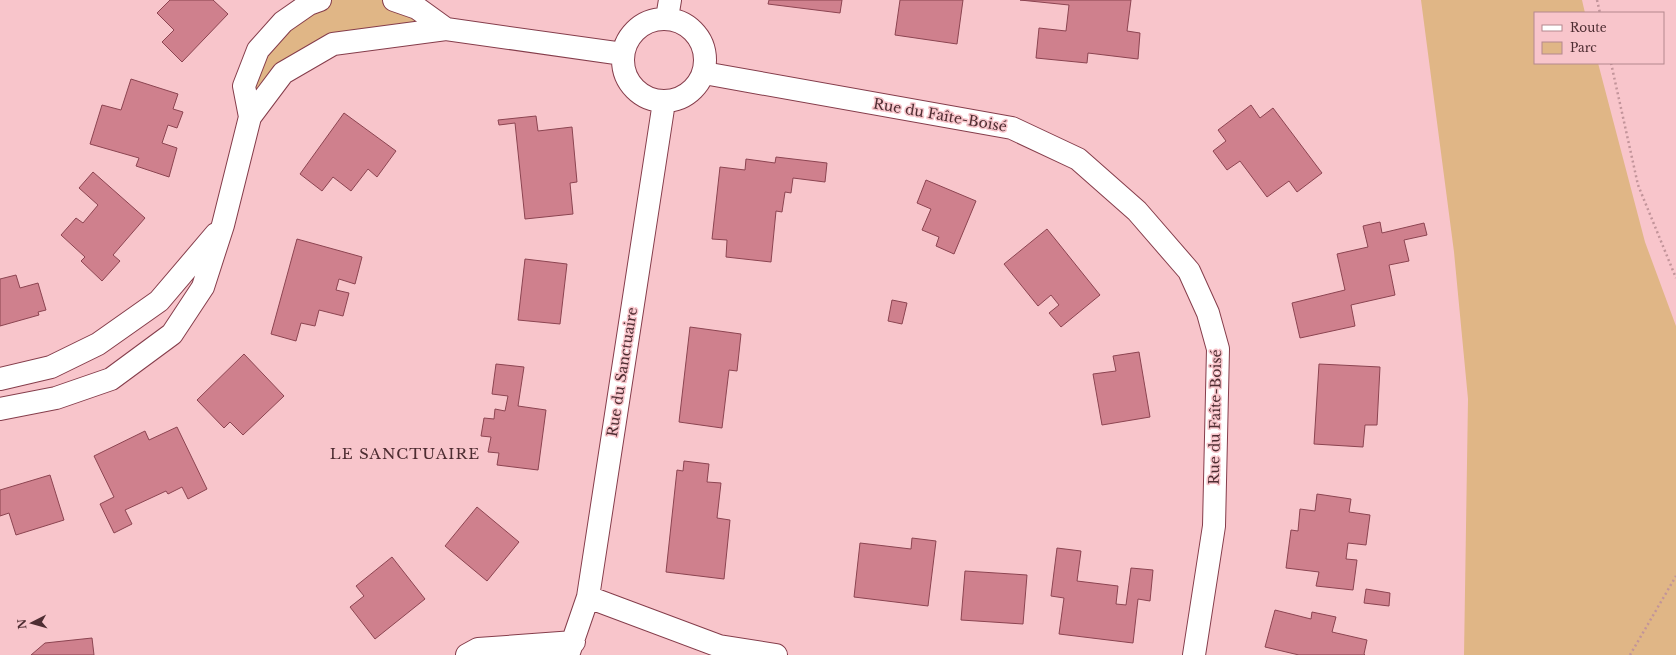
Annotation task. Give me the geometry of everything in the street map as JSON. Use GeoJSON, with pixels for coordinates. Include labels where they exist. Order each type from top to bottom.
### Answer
{"type":"FeatureCollection","features":[{"type":"Feature","properties":{"kind":"street"},"geometry":{"type":"LineString","coordinates":[[250,117],[244,86],[258,50],[283,22],[309,4],[320,0]]}},
{"type":"Feature","properties":{"kind":"street"},"geometry":{"type":"LineString","coordinates":[[394,0],[417,8],[446,29]]}},
{"type":"Feature","properties":{"kind":"street"},"geometry":{"type":"LineString","coordinates":[[668,9],[679,21],[699,36],[704,48],[706,60],[704,73],[698,84],[689,94],[677,100],[664,102],[650,99],[638,92],[629,81],[623,68],[623,54],[627,42],[634,32],[643,24],[655,19],[668,9]]}},
{"type":"Feature","properties":{"kind":"street"},"geometry":{"type":"LineString","coordinates":[[0,409],[56,398],[111,379],[172,334],[203,286],[223,226],[250,117],[283,73],[333,44],[446,29],[623,54]]}},
{"type":"Feature","properties":{"kind":"street","name":"Rue du Faîte-Boisé"},"geometry":{"type":"LineString","coordinates":[[704,73],[1012,128],[1078,159],[1137,211],[1189,271],[1208,313],[1218,349],[1214,526],[1194,655]]}},
{"type":"Feature","properties":{"kind":"street","name":"Rue du Sanctuaire"},"geometry":{"type":"LineString","coordinates":[[467,655],[478,649],[571,648],[588,597],[664,102]]}},
{"type":"Feature","properties":{"kind":"street"},"geometry":{"type":"LineString","coordinates":[[0,379],[51,367],[98,344],[159,301],[223,226]]}},
{"type":"Feature","properties":{"kind":"street"},"geometry":{"type":"LineString","coordinates":[[588,597],[720,651],[776,655]]}},
{"type":"Feature","properties":{"kind":"path"},"geometry":{"type":"LineString","coordinates":[[1597,0],[1600,12]]}},
{"type":"Feature","properties":{"kind":"path"},"geometry":{"type":"LineString","coordinates":[[1611,64],[1638,185],[1676,278]]}},
{"type":"Feature","properties":{"kind":"path"},"geometry":{"type":"LineString","coordinates":[[1630,655],[1676,576]]}},
{"type":"Feature","properties":{"kind":"green space"},"geometry":{"type":"Polygon","coordinates":[[[320,0],[394,0],[446,29],[333,44],[283,73],[250,117],[258,50],[320,0]]]}},
{"type":"Feature","properties":{"kind":"green space"},"geometry":{"type":"Polygon","coordinates":[[[1421,0],[1582,0],[1585,12],[1534,12],[1534,64],[1598,64],[1645,242],[1676,326],[1676,655],[1464,655],[1468,399],[1454,252],[1421,0]]]}},
{"type":"Feature","properties":{"kind":"building"},"geometry":{"type":"Polygon","coordinates":[[[170,0],[213,0],[228,14],[182,62],[162,42],[174,30],[157,13],[170,0]]]}},
{"type":"Feature","properties":{"kind":"building"},"geometry":{"type":"Polygon","coordinates":[[[769,0],[842,0],[840,13],[768,4],[769,0]]]}},
{"type":"Feature","properties":{"kind":"building"},"geometry":{"type":"Polygon","coordinates":[[[900,0],[963,0],[957,44],[895,35],[900,0]]]}},
{"type":"Feature","properties":{"kind":"building"},"geometry":{"type":"Polygon","coordinates":[[[1020,0],[1131,0],[1127,31],[1140,33],[1138,59],[1088,53],[1087,63],[1036,58],[1039,28],[1066,31],[1069,5],[1020,0]]]}},
{"type":"Feature","properties":{"kind":"building"},"geometry":{"type":"Polygon","coordinates":[[[131,79],[178,94],[173,109],[183,112],[177,128],[168,125],[162,143],[177,148],[169,177],[136,166],[139,158],[90,144],[102,105],[121,110],[131,79]]]}},
{"type":"Feature","properties":{"kind":"building"},"geometry":{"type":"Polygon","coordinates":[[[1251,105],[1260,118],[1273,108],[1322,173],[1297,192],[1289,181],[1267,197],[1240,161],[1227,170],[1213,151],[1226,141],[1218,130],[1251,105]]]}},
{"type":"Feature","properties":{"kind":"building"},"geometry":{"type":"Polygon","coordinates":[[[344,113],[396,151],[377,177],[368,169],[351,191],[333,177],[322,191],[300,174],[344,113]]]}},
{"type":"Feature","properties":{"kind":"building"},"geometry":{"type":"Polygon","coordinates":[[[536,116],[538,131],[572,127],[577,182],[570,183],[573,214],[525,219],[515,123],[499,125],[498,120],[536,116]]]}},
{"type":"Feature","properties":{"kind":"building"},"geometry":{"type":"Polygon","coordinates":[[[776,157],[827,163],[825,182],[793,178],[791,193],[785,192],[782,212],[776,211],[771,262],[726,257],[727,240],[712,239],[720,167],[745,170],[746,159],[775,163],[776,157]]]}},
{"type":"Feature","properties":{"kind":"building"},"geometry":{"type":"Polygon","coordinates":[[[93,172],[145,218],[113,255],[120,261],[102,281],[81,261],[85,257],[61,235],[76,218],[83,223],[98,205],[79,188],[93,172]]]}},
{"type":"Feature","properties":{"kind":"building"},"geometry":{"type":"Polygon","coordinates":[[[926,180],[976,201],[954,254],[936,246],[939,237],[922,230],[931,209],[917,203],[926,180]]]}},
{"type":"Feature","properties":{"kind":"building"},"geometry":{"type":"Polygon","coordinates":[[[1380,222],[1382,233],[1424,223],[1427,235],[1404,240],[1409,261],[1389,265],[1395,295],[1351,305],[1355,326],[1300,338],[1292,303],[1345,290],[1337,254],[1368,247],[1363,226],[1380,222]]]}},
{"type":"Feature","properties":{"kind":"building"},"geometry":{"type":"Polygon","coordinates":[[[1047,229],[1100,295],[1061,327],[1049,313],[1059,305],[1051,295],[1038,306],[1004,264],[1047,229]]]}},
{"type":"Feature","properties":{"kind":"building"},"geometry":{"type":"Polygon","coordinates":[[[297,239],[362,257],[355,284],[339,279],[336,290],[349,293],[343,316],[319,310],[315,326],[301,323],[296,341],[271,334],[297,239]]]}},
{"type":"Feature","properties":{"kind":"building"},"geometry":{"type":"Polygon","coordinates":[[[525,259],[567,264],[560,324],[518,320],[525,259]]]}},
{"type":"Feature","properties":{"kind":"building"},"geometry":{"type":"Polygon","coordinates":[[[16,275],[20,288],[38,283],[46,310],[38,312],[39,315],[0,326],[0,279],[16,275]]]}},
{"type":"Feature","properties":{"kind":"building"},"geometry":{"type":"Polygon","coordinates":[[[892,300],[907,303],[902,324],[888,321],[892,300]]]}},
{"type":"Feature","properties":{"kind":"building"},"geometry":{"type":"Polygon","coordinates":[[[690,327],[741,334],[737,371],[729,370],[722,428],[679,422],[690,327]]]}},
{"type":"Feature","properties":{"kind":"building"},"geometry":{"type":"Polygon","coordinates":[[[1139,352],[1150,417],[1102,425],[1093,374],[1116,371],[1113,356],[1139,352]]]}},
{"type":"Feature","properties":{"kind":"building"},"geometry":{"type":"Polygon","coordinates":[[[244,354],[284,396],[243,435],[230,422],[224,428],[197,400],[244,354]]]}},
{"type":"Feature","properties":{"kind":"building"},"geometry":{"type":"Polygon","coordinates":[[[496,364],[524,367],[518,406],[546,410],[538,470],[497,465],[499,453],[488,452],[491,437],[481,436],[484,418],[494,419],[495,409],[505,411],[508,396],[492,394],[496,364]]]}},
{"type":"Feature","properties":{"kind":"building"},"geometry":{"type":"Polygon","coordinates":[[[1319,364],[1380,367],[1377,425],[1365,425],[1363,447],[1314,444],[1319,364]]]}},
{"type":"Feature","properties":{"kind":"building"},"geometry":{"type":"Polygon","coordinates":[[[177,427],[207,489],[188,499],[182,487],[168,494],[166,491],[125,510],[132,524],[114,533],[100,504],[114,497],[94,456],[145,431],[149,440],[177,427]]]}},
{"type":"Feature","properties":{"kind":"building"},"geometry":{"type":"Polygon","coordinates":[[[684,461],[709,464],[707,482],[721,483],[717,518],[730,520],[724,579],[666,572],[677,470],[683,471],[684,461]]]}},
{"type":"Feature","properties":{"kind":"building"},"geometry":{"type":"Polygon","coordinates":[[[50,475],[64,520],[16,535],[9,513],[0,516],[0,490],[50,475]]]}},
{"type":"Feature","properties":{"kind":"building"},"geometry":{"type":"Polygon","coordinates":[[[1317,494],[1351,499],[1349,512],[1370,515],[1366,545],[1348,543],[1346,559],[1357,560],[1353,590],[1316,586],[1319,572],[1286,568],[1291,530],[1298,531],[1300,509],[1315,511],[1317,494]]]}},
{"type":"Feature","properties":{"kind":"building"},"geometry":{"type":"Polygon","coordinates":[[[477,507],[519,542],[487,581],[445,546],[477,507]]]}},
{"type":"Feature","properties":{"kind":"building"},"geometry":{"type":"Polygon","coordinates":[[[912,538],[936,541],[928,606],[854,597],[860,543],[911,549],[912,538]]]}},
{"type":"Feature","properties":{"kind":"building"},"geometry":{"type":"Polygon","coordinates":[[[1057,548],[1081,551],[1077,581],[1118,586],[1116,604],[1126,605],[1131,568],[1153,570],[1150,601],[1138,599],[1133,643],[1059,634],[1064,598],[1051,596],[1057,548]]]}},
{"type":"Feature","properties":{"kind":"building"},"geometry":{"type":"Polygon","coordinates":[[[392,557],[425,599],[375,639],[350,607],[364,596],[356,586],[392,557]]]}},
{"type":"Feature","properties":{"kind":"building"},"geometry":{"type":"Polygon","coordinates":[[[965,571],[1027,575],[1023,624],[961,620],[965,571]]]}},
{"type":"Feature","properties":{"kind":"building"},"geometry":{"type":"Polygon","coordinates":[[[1366,589],[1390,593],[1389,606],[1364,603],[1366,589]]]}},
{"type":"Feature","properties":{"kind":"building"},"geometry":{"type":"Polygon","coordinates":[[[1275,610],[1311,619],[1312,612],[1336,617],[1332,632],[1367,640],[1365,655],[1299,655],[1265,647],[1275,610]]]}},
{"type":"Feature","properties":{"kind":"building"},"geometry":{"type":"Polygon","coordinates":[[[92,638],[94,655],[31,655],[45,643],[92,638]]]}},
{"type":"Feature","properties":{"kind":"district","name":"LE SANCTUAIRE"},"geometry":{"type":"Point","coordinates":[405,453]}}]}
